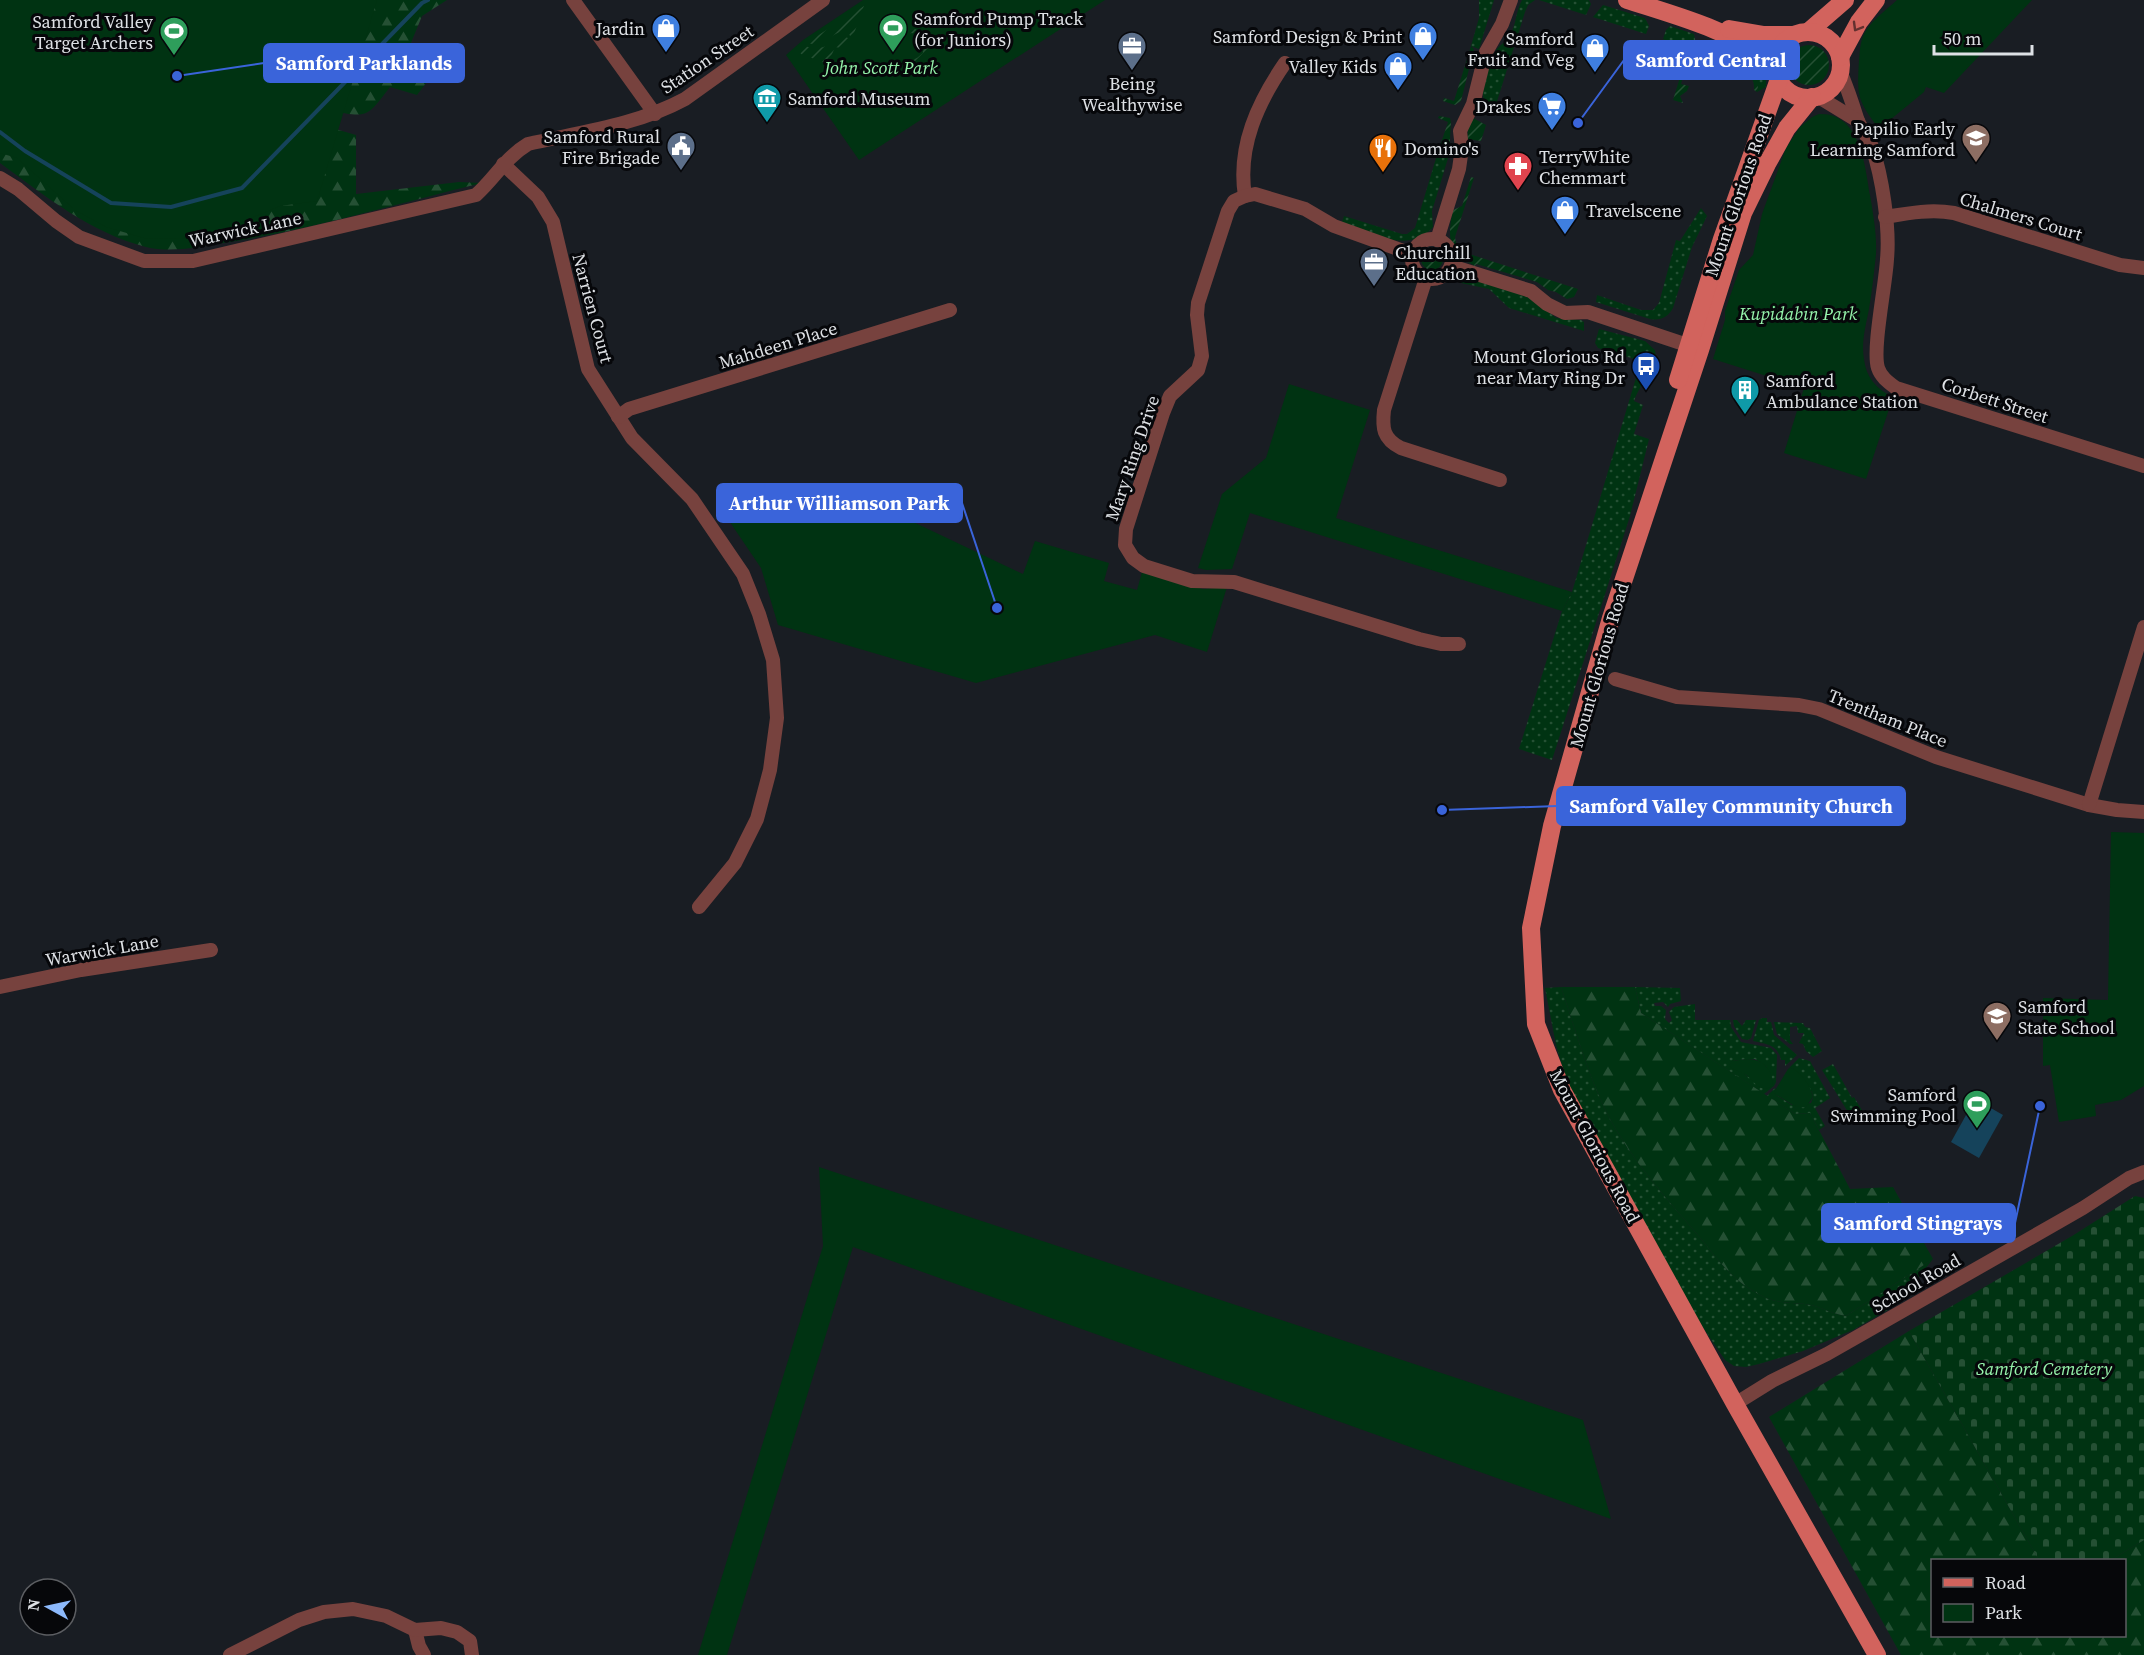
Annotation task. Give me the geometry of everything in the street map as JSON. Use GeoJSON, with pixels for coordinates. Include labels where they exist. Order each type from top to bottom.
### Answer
{"type":"FeatureCollection","features":[{"type":"Feature","properties":{"kind":"main road"},"geometry":{"type":"LineString","coordinates":[[1627,0],[1703,24],[1764,35],[1819,33],[1836,47],[1840,64]]}},
{"type":"Feature","properties":{"kind":"main road"},"geometry":{"type":"LineString","coordinates":[[1777,71],[1781,46],[1845,0]]}},
{"type":"Feature","properties":{"kind":"main road"},"geometry":{"type":"LineString","coordinates":[[1703,24],[1756,49],[1777,71],[1784,87],[1792,93],[1802,97],[1814,97],[1832,87],[1859,22],[1876,0]]}},
{"type":"Feature","properties":{"kind":"main road","name":"Mount Glorious Road"},"geometry":{"type":"LineString","coordinates":[[1694,348],[1722,239],[1758,138],[1777,71]]}},
{"type":"Feature","properties":{"kind":"main road","name":"Mount Glorious Road"},"geometry":{"type":"LineString","coordinates":[[1814,97],[1784,134],[1743,213],[1666,426],[1653,487],[1611,618],[1552,826],[1531,928],[1536,1024],[1562,1090],[1735,1404],[1877,1655]]}},
{"type":"Feature","properties":{"kind":"main road"},"geometry":{"type":"LineString","coordinates":[[1758,138],[1784,134]]}},
{"type":"Feature","properties":{"kind":"street"},"geometry":{"type":"LineString","coordinates":[[573,0],[655,114]]}},
{"type":"Feature","properties":{"kind":"street"},"geometry":{"type":"LineString","coordinates":[[1437,240],[1461,159],[1460,131],[1473,104],[1486,52],[1502,24],[1511,0]]}},
{"type":"Feature","properties":{"kind":"street","name":"Station Street"},"geometry":{"type":"LineString","coordinates":[[503,164],[513,153],[528,144],[633,121],[655,114],[685,99],[820,1]]}},
{"type":"Feature","properties":{"kind":"street"},"geometry":{"type":"LineString","coordinates":[[1286,63],[1263,96],[1252,126],[1244,154],[1242,181],[1245,196],[1256,194],[1305,209],[1334,226],[1412,254]]}},
{"type":"Feature","properties":{"kind":"street","name":"Corbett Street"},"geometry":{"type":"LineString","coordinates":[[1840,64],[1858,121],[1872,147],[1885,216],[1888,243],[1886,279],[1876,352],[1878,367],[1885,380],[1896,387],[2144,466]]}},
{"type":"Feature","properties":{"kind":"street"},"geometry":{"type":"LineString","coordinates":[[1814,97],[1858,121]]}},
{"type":"Feature","properties":{"kind":"street","name":"Warwick Lane"},"geometry":{"type":"LineString","coordinates":[[0,178],[18,189],[79,237],[144,261],[193,261],[476,195],[503,164]]}},
{"type":"Feature","properties":{"kind":"street","name":"Narrien Court"},"geometry":{"type":"LineString","coordinates":[[503,164],[538,198],[553,222],[588,369],[632,438],[692,500],[743,574],[759,614],[772,660],[777,718],[770,770],[757,819],[735,863],[699,907]]}},
{"type":"Feature","properties":{"kind":"street","name":"Mary Ring Drive"},"geometry":{"type":"LineString","coordinates":[[1245,196],[1234,201],[1228,211],[1198,303],[1197,315],[1202,356],[1198,370],[1170,396],[1126,529],[1125,545],[1133,558],[1144,566],[1179,577],[1207,583],[1234,582],[1419,639],[1441,644],[1459,644]]}},
{"type":"Feature","properties":{"kind":"street","name":"Chalmers Court"},"geometry":{"type":"LineString","coordinates":[[1885,216],[1919,211],[1954,213],[2120,265],[2144,268]]}},
{"type":"Feature","properties":{"kind":"street"},"geometry":{"type":"LineString","coordinates":[[1431,239],[1437,240],[1448,247],[1452,259],[1451,266],[1438,278],[1426,278],[1420,276],[1413,266],[1412,254],[1419,243],[1431,239]]}},
{"type":"Feature","properties":{"kind":"street"},"geometry":{"type":"LineString","coordinates":[[1451,266],[1531,291],[1547,304],[1565,313],[1588,312],[1694,348]]}},
{"type":"Feature","properties":{"kind":"street"},"geometry":{"type":"LineString","coordinates":[[1426,278],[1384,410],[1382,424],[1384,435],[1392,444],[1401,448],[1500,480]]}},
{"type":"Feature","properties":{"kind":"street","name":"Mahdeen Place"},"geometry":{"type":"LineString","coordinates":[[618,417],[629,409],[950,310]]}},
{"type":"Feature","properties":{"kind":"street"},"geometry":{"type":"LineString","coordinates":[[2089,805],[2144,627]]}},
{"type":"Feature","properties":{"kind":"street","name":"Trentham Place"},"geometry":{"type":"LineString","coordinates":[[1615,679],[1677,697],[1798,705],[1819,709],[1936,757],[2089,805],[2144,813]]}},
{"type":"Feature","properties":{"kind":"street","name":"Warwick Lane"},"geometry":{"type":"LineString","coordinates":[[0,987],[81,970],[211,950]]}},
{"type":"Feature","properties":{"kind":"street","name":"School Road"},"geometry":{"type":"LineString","coordinates":[[1735,1404],[1772,1381],[1827,1354],[2073,1214],[2129,1178],[2144,1172]]}},
{"type":"Feature","properties":{"kind":"street"},"geometry":{"type":"LineString","coordinates":[[230,1655],[299,1620],[328,1612],[353,1609],[386,1616],[415,1630],[441,1628],[458,1632],[470,1641],[472,1655]]}},
{"type":"Feature","properties":{"kind":"street"},"geometry":{"type":"LineString","coordinates":[[415,1630],[424,1655]]}},
{"type":"Feature","properties":{"kind":"green space"},"geometry":{"type":"Polygon","coordinates":[[[0,0],[447,0],[422,16],[406,55],[430,78],[417,95],[390,87],[366,113],[331,111],[325,126],[356,135],[356,194],[459,182],[482,183],[256,238],[184,249],[155,249],[126,241],[106,233],[69,212],[0,163],[0,0]]]}},
{"type":"Feature","properties":{"kind":"green space"},"geometry":{"type":"Polygon","coordinates":[[[0,0],[377,0],[317,201],[280,206],[210,235],[176,239],[144,238],[106,227],[75,210],[17,158],[0,153],[0,0]]]}},
{"type":"Feature","properties":{"kind":"green space","name":"John Scott Park"},"geometry":{"type":"Polygon","coordinates":[[[863,0],[1105,0],[859,160],[786,55],[803,40],[863,0]]]}},
{"type":"Feature","properties":{"kind":"green space"},"geometry":{"type":"Polygon","coordinates":[[[1479,0],[1494,0],[1479,49],[1471,46],[1479,18],[1479,0]]]}},
{"type":"Feature","properties":{"kind":"green space"},"geometry":{"type":"Polygon","coordinates":[[[1522,0],[1535,0],[1528,5],[1525,12],[1494,111],[1484,100],[1486,73],[1493,55],[1510,36],[1522,0]]]}},
{"type":"Feature","properties":{"kind":"green space"},"geometry":{"type":"Polygon","coordinates":[[[1539,0],[1589,0],[1591,4],[1586,15],[1539,0]]]}},
{"type":"Feature","properties":{"kind":"green space"},"geometry":{"type":"Polygon","coordinates":[[[1897,0],[2032,0],[1944,93],[1926,87],[1924,92],[1879,129],[1866,111],[1860,97],[1858,82],[1860,48],[1867,29],[1897,0]]]}},
{"type":"Feature","properties":{"kind":"green space"},"geometry":{"type":"Polygon","coordinates":[[[1603,5],[1645,18],[1649,26],[1646,34],[1593,17],[1603,5]]]}},
{"type":"Feature","properties":{"kind":"green space"},"geometry":{"type":"Polygon","coordinates":[[[864,6],[852,39],[847,31],[819,43],[806,43],[864,6]]]}},
{"type":"Feature","properties":{"kind":"green space"},"geometry":{"type":"Polygon","coordinates":[[[1670,26],[1694,34],[1697,50],[1689,48],[1685,62],[1679,61],[1680,56],[1667,53],[1670,42],[1663,39],[1670,26]]]}},
{"type":"Feature","properties":{"kind":"green space"},"geometry":{"type":"Polygon","coordinates":[[[910,28],[918,30],[927,42],[926,55],[922,60],[916,62],[908,61],[923,53],[922,44],[915,34],[911,33],[904,37],[906,30],[910,28]]]}},
{"type":"Feature","properties":{"kind":"green space"},"geometry":{"type":"Polygon","coordinates":[[[843,36],[848,38],[846,49],[835,47],[828,64],[801,54],[798,49],[802,45],[813,48],[824,47],[843,36]]]}},
{"type":"Feature","properties":{"kind":"green space"},"geometry":{"type":"Polygon","coordinates":[[[1809,45],[1823,51],[1829,65],[1823,79],[1809,85],[1795,79],[1789,65],[1795,51],[1809,45]]]}},
{"type":"Feature","properties":{"kind":"green space"},"geometry":{"type":"Polygon","coordinates":[[[1471,46],[1474,49],[1461,101],[1455,105],[1443,101],[1444,98],[1454,101],[1471,46]]]}},
{"type":"Feature","properties":{"kind":"green space"},"geometry":{"type":"Polygon","coordinates":[[[1689,48],[1697,50],[1696,62],[1688,60],[1681,84],[1689,86],[1687,91],[1680,96],[1683,103],[1673,100],[1689,48]]]}},
{"type":"Feature","properties":{"kind":"green space"},"geometry":{"type":"Polygon","coordinates":[[[1717,50],[1743,55],[1757,64],[1766,77],[1766,87],[1757,92],[1758,83],[1752,70],[1739,63],[1715,56],[1717,50]]]}},
{"type":"Feature","properties":{"kind":"green space"},"geometry":{"type":"Polygon","coordinates":[[[1715,56],[1739,63],[1752,70],[1758,83],[1757,92],[1746,73],[1720,61],[1715,56]]]}},
{"type":"Feature","properties":{"kind":"green space","name":"Kupidabin Park"},"geometry":{"type":"Polygon","coordinates":[[[1819,114],[1833,116],[1844,122],[1858,142],[1866,169],[1876,239],[1863,353],[1867,371],[1873,382],[1893,397],[1866,479],[1784,453],[1804,388],[1713,359],[1725,320],[1725,311],[1739,270],[1753,255],[1762,214],[1786,148],[1800,127],[1819,114]]]}},
{"type":"Feature","properties":{"kind":"green space"},"geometry":{"type":"Polygon","coordinates":[[[1439,116],[1450,118],[1449,155],[1437,155],[1448,122],[1438,118],[1439,116]]]}},
{"type":"Feature","properties":{"kind":"green space"},"geometry":{"type":"Polygon","coordinates":[[[1473,118],[1486,125],[1481,141],[1467,139],[1469,122],[1473,118]]]}},
{"type":"Feature","properties":{"kind":"green space"},"geometry":{"type":"Polygon","coordinates":[[[1437,155],[1449,155],[1432,211],[1433,227],[1424,235],[1413,240],[1389,240],[1341,225],[1344,216],[1407,234],[1415,228],[1437,155]]]}},
{"type":"Feature","properties":{"kind":"green space"},"geometry":{"type":"Polygon","coordinates":[[[1471,177],[1474,178],[1455,237],[1456,243],[1463,252],[1578,289],[1574,297],[1567,299],[1537,282],[1476,264],[1475,266],[1459,255],[1450,236],[1451,220],[1453,210],[1462,206],[1471,177]]]}},
{"type":"Feature","properties":{"kind":"green space"},"geometry":{"type":"Polygon","coordinates":[[[1701,208],[1707,216],[1692,247],[1673,308],[1669,314],[1661,319],[1650,319],[1596,302],[1597,295],[1641,310],[1653,310],[1659,303],[1676,240],[1680,241],[1701,208]]]}},
{"type":"Feature","properties":{"kind":"green space"},"geometry":{"type":"Polygon","coordinates":[[[1432,248],[1440,251],[1443,259],[1440,267],[1432,270],[1424,267],[1421,259],[1424,251],[1432,248]]]}},
{"type":"Feature","properties":{"kind":"green space"},"geometry":{"type":"Polygon","coordinates":[[[1461,276],[1530,297],[1556,318],[1581,320],[1584,322],[1584,331],[1509,308],[1489,289],[1461,283],[1461,276]]]}},
{"type":"Feature","properties":{"kind":"green space"},"geometry":{"type":"Polygon","coordinates":[[[1599,329],[1645,341],[1655,350],[1656,359],[1651,378],[1645,376],[1634,401],[1643,405],[1634,434],[1649,439],[1630,516],[1552,760],[1519,749],[1562,611],[1572,592],[1641,361],[1598,348],[1595,343],[1599,329]]]}},
{"type":"Feature","properties":{"kind":"green space"},"geometry":{"type":"Polygon","coordinates":[[[1289,384],[1370,410],[1336,518],[1572,592],[1562,611],[1250,513],[1232,569],[1198,568],[1222,494],[1266,458],[1289,384]]]}},
{"type":"Feature","properties":{"kind":"green space"},"geometry":{"type":"Polygon","coordinates":[[[719,506],[888,510],[1023,574],[1035,541],[1109,563],[1104,581],[1137,590],[1142,572],[1203,589],[1227,587],[1207,652],[1155,635],[976,683],[778,625],[761,568],[719,506]]]}},
{"type":"Feature","properties":{"kind":"green space"},"geometry":{"type":"Polygon","coordinates":[[[2111,832],[2144,833],[2144,1086],[2121,1100],[2095,1105],[2096,1116],[2059,1122],[2050,1065],[2043,1066],[2043,998],[2108,1000],[2111,832]]]}},
{"type":"Feature","properties":{"kind":"green space"},"geometry":{"type":"Polygon","coordinates":[[[1561,987],[1594,1083],[1620,1136],[1656,1186],[1735,1277],[1744,1285],[1771,1300],[1811,1305],[1846,1316],[1933,1259],[1901,1299],[1891,1308],[1853,1330],[1803,1351],[1746,1367],[1734,1366],[1725,1360],[1673,1283],[1587,1130],[1565,1075],[1556,1045],[1545,988],[1561,987]]]}},
{"type":"Feature","properties":{"kind":"green space"},"geometry":{"type":"Polygon","coordinates":[[[1561,987],[1635,987],[1641,1013],[1795,1114],[1810,1113],[1850,1189],[1893,1187],[1933,1259],[1846,1316],[1811,1305],[1771,1300],[1744,1285],[1719,1261],[1666,1198],[1637,1162],[1620,1136],[1594,1083],[1561,987]]]}},
{"type":"Feature","properties":{"kind":"green space"},"geometry":{"type":"Polygon","coordinates":[[[1635,987],[1680,988],[1681,1001],[1670,1004],[1668,1007],[1663,1002],[1654,1003],[1655,1006],[1661,1006],[1666,1010],[1665,1019],[1669,1023],[1672,1020],[1669,1012],[1674,1007],[1695,1004],[1695,1020],[1730,1020],[1731,1027],[1741,1042],[1771,1048],[1777,1055],[1774,1086],[1764,1094],[1641,1013],[1635,987]],[[1755,1059],[1732,1061],[1748,1077],[1767,1067],[1755,1059]]]}},
{"type":"Feature","properties":{"kind":"green space"},"geometry":{"type":"Polygon","coordinates":[[[1767,1018],[1767,1022],[1771,1022],[1774,1035],[1797,1055],[1785,1066],[1785,1060],[1781,1060],[1775,1048],[1753,1041],[1759,1020],[1767,1018]]]}},
{"type":"Feature","properties":{"kind":"green space"},"geometry":{"type":"Polygon","coordinates":[[[1733,1020],[1737,1020],[1742,1026],[1746,1020],[1756,1020],[1751,1038],[1742,1039],[1733,1020]]]}},
{"type":"Feature","properties":{"kind":"green space"},"geometry":{"type":"Polygon","coordinates":[[[1774,1022],[1803,1023],[1805,1027],[1810,1028],[1822,1051],[1813,1057],[1806,1051],[1803,1044],[1799,1043],[1804,1033],[1798,1033],[1797,1026],[1790,1027],[1790,1040],[1793,1044],[1790,1044],[1777,1034],[1774,1022]]]}},
{"type":"Feature","properties":{"kind":"green space"},"geometry":{"type":"Polygon","coordinates":[[[1799,1058],[1810,1061],[1830,1098],[1815,1108],[1825,1126],[1819,1130],[1810,1113],[1795,1114],[1767,1096],[1775,1088],[1776,1095],[1792,1105],[1811,1103],[1812,1092],[1792,1068],[1788,1069],[1799,1058]]]}},
{"type":"Feature","properties":{"kind":"green space"},"geometry":{"type":"Polygon","coordinates":[[[1747,1059],[1758,1061],[1766,1066],[1771,1075],[1772,1086],[1760,1087],[1747,1075],[1729,1066],[1732,1061],[1747,1059]]]}},
{"type":"Feature","properties":{"kind":"green space"},"geometry":{"type":"Polygon","coordinates":[[[1833,1064],[1852,1098],[1854,1097],[1863,1112],[1857,1114],[1848,1112],[1822,1070],[1833,1064]]]}},
{"type":"Feature","properties":{"kind":"green space"},"geometry":{"type":"Polygon","coordinates":[[[1792,1068],[1805,1080],[1812,1093],[1813,1097],[1806,1107],[1794,1105],[1774,1092],[1788,1069],[1792,1068]]]}},
{"type":"Feature","properties":{"kind":"green space"},"geometry":{"type":"Polygon","coordinates":[[[819,1167],[1583,1420],[1611,1519],[853,1247],[727,1655],[698,1655],[823,1246],[819,1167]]]}},
{"type":"Feature","properties":{"kind":"green space","name":"Samford Cemetery"},"geometry":{"type":"Polygon","coordinates":[[[2135,1196],[2144,1198],[2144,1540],[2113,1559],[2038,1559],[1909,1331],[2072,1236],[2135,1196]]]}},
{"type":"Feature","properties":{"kind":"green space"},"geometry":{"type":"Polygon","coordinates":[[[1909,1331],[2038,1559],[1931,1559],[1931,1637],[2126,1637],[2126,1559],[2113,1559],[2144,1540],[2144,1655],[1901,1655],[1769,1417],[1909,1331]]]}},
{"type":"Feature","properties":{"kind":"water","name":"Samford Swimming Pool"},"geometry":{"type":"Polygon","coordinates":[[[1975,1099],[2003,1115],[1979,1158],[1951,1142],[1975,1099]]]}},
{"type":"Feature","properties":{"kind":"waterway"},"geometry":{"type":"LineString","coordinates":[[0,132],[25,151],[111,203],[171,207],[242,188],[422,3],[428,0]]}},
{"type":"Feature","properties":{"kind":"place","name":"Jardin"},"geometry":{"type":"Point","coordinates":[666,54]}},
{"type":"Feature","properties":{"kind":"place","name":"Samford Pump Track (for Juniors)"},"geometry":{"type":"Point","coordinates":[893,54]}},
{"type":"Feature","properties":{"kind":"place","name":"Samford Valley Target Archers"},"geometry":{"type":"Point","coordinates":[174,56]}},
{"type":"Feature","properties":{"kind":"place","name":"Samford Design & Print"},"geometry":{"type":"Point","coordinates":[1423,62]}},
{"type":"Feature","properties":{"kind":"place","name":"Being Wealthywise"},"geometry":{"type":"Point","coordinates":[1132,72]}},
{"type":"Feature","properties":{"kind":"place","name":"Samford Fruit and Veg"},"geometry":{"type":"Point","coordinates":[1595,74]}},
{"type":"Feature","properties":{"kind":"place","name":"Samford Parklands"},"geometry":{"type":"Point","coordinates":[177,76]}},
{"type":"Feature","properties":{"kind":"place","name":"Valley Kids"},"geometry":{"type":"Point","coordinates":[1398,92]}},
{"type":"Feature","properties":{"kind":"place","name":"Samford Central"},"geometry":{"type":"Point","coordinates":[1578,123]}},
{"type":"Feature","properties":{"kind":"place","name":"Samford Museum"},"geometry":{"type":"Point","coordinates":[767,124]}},
{"type":"Feature","properties":{"kind":"place","name":"Drakes"},"geometry":{"type":"Point","coordinates":[1552,132]}},
{"type":"Feature","properties":{"kind":"place","name":"Papilio Early Learning Samford"},"geometry":{"type":"Point","coordinates":[1976,164]}},
{"type":"Feature","properties":{"kind":"place","name":"Samford Rural Fire Brigade"},"geometry":{"type":"Point","coordinates":[681,172]}},
{"type":"Feature","properties":{"kind":"place","name":"Domino's"},"geometry":{"type":"Point","coordinates":[1383,174]}},
{"type":"Feature","properties":{"kind":"place","name":"TerryWhite Chemmart"},"geometry":{"type":"Point","coordinates":[1518,192]}},
{"type":"Feature","properties":{"kind":"place","name":"Travelscene"},"geometry":{"type":"Point","coordinates":[1565,236]}},
{"type":"Feature","properties":{"kind":"place","name":"Churchill Education"},"geometry":{"type":"Point","coordinates":[1374,288]}},
{"type":"Feature","properties":{"kind":"place","name":"Mount Glorious Rd near Mary Ring Dr"},"geometry":{"type":"Point","coordinates":[1646,392]}},
{"type":"Feature","properties":{"kind":"place","name":"Samford Ambulance Station"},"geometry":{"type":"Point","coordinates":[1745,416]}},
{"type":"Feature","properties":{"kind":"place","name":"Arthur Williamson Park"},"geometry":{"type":"Point","coordinates":[997,608]}},
{"type":"Feature","properties":{"kind":"place","name":"Samford Valley Community Church"},"geometry":{"type":"Point","coordinates":[1442,810]}},
{"type":"Feature","properties":{"kind":"place","name":"Samford State School"},"geometry":{"type":"Point","coordinates":[1997,1042]}},
{"type":"Feature","properties":{"kind":"place","name":"Samford Stingrays"},"geometry":{"type":"Point","coordinates":[2040,1106]}},
{"type":"Feature","properties":{"kind":"place","name":"Samford Swimming Pool"},"geometry":{"type":"Point","coordinates":[1977,1130]}}]}
